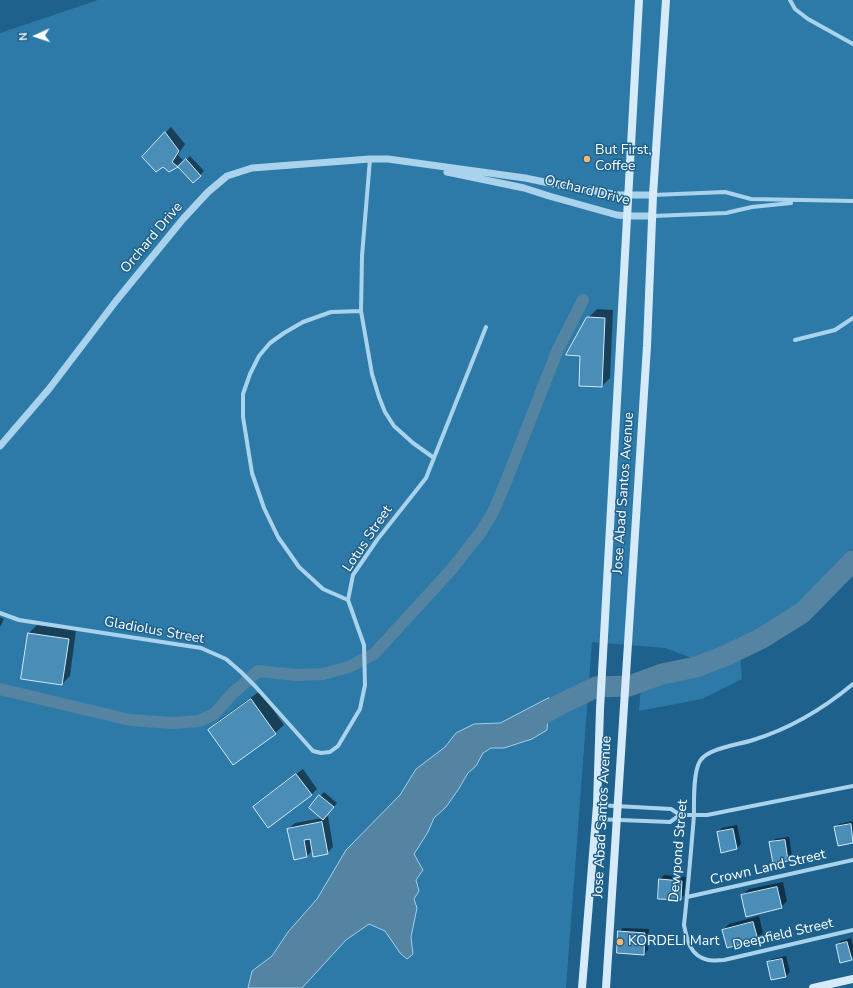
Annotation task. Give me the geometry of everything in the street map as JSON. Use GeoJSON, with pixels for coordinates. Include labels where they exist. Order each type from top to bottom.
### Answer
{"type":"FeatureCollection","features":[{"type":"Feature","properties":{"kind":"main road","name":"Jose Abad Santos Avenue"},"geometry":{"type":"LineString","coordinates":[[582,988],[596,805],[639,0]]}},
{"type":"Feature","properties":{"kind":"main road","name":"Jose Abad Santos Avenue"},"geometry":{"type":"LineString","coordinates":[[606,988],[647,346],[653,194],[666,0]]}},
{"type":"Feature","properties":{"kind":"main road"},"geometry":{"type":"LineString","coordinates":[[813,988],[853,979]]}},
{"type":"Feature","properties":{"kind":"street"},"geometry":{"type":"LineString","coordinates":[[790,0],[795,9],[808,19],[853,44]]}},
{"type":"Feature","properties":{"kind":"street"},"geometry":{"type":"LineString","coordinates":[[370,159],[362,256],[360,311],[372,374],[385,412],[399,430],[413,443],[434,458]]}},
{"type":"Feature","properties":{"kind":"street","name":"Orchard Drive"},"geometry":{"type":"LineString","coordinates":[[388,159],[524,188],[618,215],[653,216],[726,213],[752,207],[806,201]]}},
{"type":"Feature","properties":{"kind":"street","name":"Orchard Drive"},"geometry":{"type":"LineString","coordinates":[[0,446],[50,389],[116,302],[183,219],[208,192],[226,176],[252,168],[388,159],[525,178],[618,195],[725,192],[751,199],[853,202]]}},
{"type":"Feature","properties":{"kind":"street"},"geometry":{"type":"LineString","coordinates":[[348,600],[323,589],[299,567],[278,537],[264,508],[252,473],[243,417],[244,394],[250,374],[259,356],[270,343],[303,322],[331,312],[360,311]]}},
{"type":"Feature","properties":{"kind":"street"},"geometry":{"type":"LineString","coordinates":[[795,340],[835,330],[853,318]]}},
{"type":"Feature","properties":{"kind":"street","name":"Lotus Street"},"geometry":{"type":"LineString","coordinates":[[348,600],[353,575],[377,540],[426,478],[486,327]]}},
{"type":"Feature","properties":{"kind":"street","name":"Gladiolus Street"},"geometry":{"type":"LineString","coordinates":[[0,613],[18,620],[201,648],[226,659],[241,672],[313,751],[321,753],[330,752],[338,746],[360,709],[365,685],[364,645],[348,600]]}},
{"type":"Feature","properties":{"kind":"street","name":"Dewpond Street"},"geometry":{"type":"LineString","coordinates":[[695,954],[687,941],[684,925],[694,816],[696,775],[700,761],[710,753],[768,736],[796,723],[838,697],[853,684]]}},
{"type":"Feature","properties":{"kind":"street"},"geometry":{"type":"LineString","coordinates":[[596,805],[671,809],[680,815],[707,816],[853,786]]}},
{"type":"Feature","properties":{"kind":"street"},"geometry":{"type":"LineString","coordinates":[[595,819],[670,822],[680,815]]}},
{"type":"Feature","properties":{"kind":"street","name":"Crown Land Street"},"geometry":{"type":"LineString","coordinates":[[687,897],[853,860]]}},
{"type":"Feature","properties":{"kind":"street","name":"Deepfield Street"},"geometry":{"type":"LineString","coordinates":[[695,954],[708,960],[724,960],[853,930]]}},
{"type":"Feature","properties":{"kind":"shaded area"},"geometry":{"type":"Polygon","coordinates":[[[98,0],[853,0],[853,549],[793,608],[742,638],[692,658],[665,648],[592,642],[566,988],[0,988],[0,33],[98,0]]]}},
{"type":"Feature","properties":{"kind":"shaded area"},"geometry":{"type":"Polygon","coordinates":[[[740,654],[742,679],[702,699],[639,711],[641,688],[740,654]]]}},
{"type":"Feature","properties":{"kind":"shaded area"},"geometry":{"type":"Polygon","coordinates":[[[549,698],[547,730],[532,739],[504,748],[491,748],[483,753],[476,766],[468,773],[446,807],[434,818],[428,832],[414,854],[423,870],[416,880],[419,891],[414,899],[417,908],[411,937],[413,954],[407,959],[400,953],[385,931],[369,924],[346,940],[302,988],[248,988],[252,971],[272,956],[288,932],[317,899],[346,850],[400,795],[416,769],[445,747],[456,733],[474,724],[500,723],[549,698]]]}},
{"type":"Feature","properties":{"kind":"building"},"geometry":{"type":"Polygon","coordinates":[[[165,132],[179,151],[172,162],[178,167],[169,172],[163,167],[156,172],[142,157],[165,132]]]}},
{"type":"Feature","properties":{"kind":"building"},"geometry":{"type":"Polygon","coordinates":[[[186,159],[201,176],[193,183],[178,167],[186,159]]]}},
{"type":"Feature","properties":{"kind":"building"},"geometry":{"type":"Polygon","coordinates":[[[587,317],[605,318],[602,387],[579,386],[580,356],[566,355],[587,317]]]}},
{"type":"Feature","properties":{"kind":"building"},"geometry":{"type":"Polygon","coordinates":[[[28,633],[69,639],[62,685],[21,679],[28,633]]]}},
{"type":"Feature","properties":{"kind":"building"},"geometry":{"type":"Polygon","coordinates":[[[251,699],[276,734],[233,765],[208,730],[251,699]]]}},
{"type":"Feature","properties":{"kind":"building"},"geometry":{"type":"Polygon","coordinates":[[[296,774],[312,795],[268,828],[253,807],[296,774]]]}},
{"type":"Feature","properties":{"kind":"building"},"geometry":{"type":"Polygon","coordinates":[[[319,795],[334,807],[323,820],[309,808],[319,795]]]}},
{"type":"Feature","properties":{"kind":"building"},"geometry":{"type":"Polygon","coordinates":[[[322,822],[328,854],[313,857],[310,839],[304,840],[307,857],[294,860],[287,829],[322,822]]]}},
{"type":"Feature","properties":{"kind":"building"},"geometry":{"type":"Polygon","coordinates":[[[851,824],[853,843],[838,846],[834,827],[851,824]]]}},
{"type":"Feature","properties":{"kind":"building"},"geometry":{"type":"Polygon","coordinates":[[[733,829],[737,849],[721,853],[717,832],[733,829]]]}},
{"type":"Feature","properties":{"kind":"building"},"geometry":{"type":"Polygon","coordinates":[[[785,840],[788,861],[773,863],[769,842],[785,840]]]}},
{"type":"Feature","properties":{"kind":"building"},"geometry":{"type":"Polygon","coordinates":[[[659,879],[682,881],[681,900],[658,899],[659,879]]]}},
{"type":"Feature","properties":{"kind":"building"},"geometry":{"type":"Polygon","coordinates":[[[777,887],[782,908],[746,917],[741,895],[777,887]]]}},
{"type":"Feature","properties":{"kind":"building"},"geometry":{"type":"Polygon","coordinates":[[[753,922],[758,940],[727,948],[722,930],[753,922]]]}},
{"type":"Feature","properties":{"kind":"building"},"geometry":{"type":"Polygon","coordinates":[[[618,931],[645,933],[644,955],[617,953],[618,931]]]}},
{"type":"Feature","properties":{"kind":"building"},"geometry":{"type":"Polygon","coordinates":[[[847,942],[852,960],[840,963],[836,945],[847,942]]]}},
{"type":"Feature","properties":{"kind":"building"},"geometry":{"type":"Polygon","coordinates":[[[782,959],[786,977],[771,980],[767,962],[782,959]]]}},
{"type":"Feature","properties":{"kind":"waterway"},"geometry":{"type":"LineString","coordinates":[[0,689],[130,720],[173,723],[199,721],[214,714],[232,694],[258,671],[296,675],[323,674],[349,667],[374,654],[451,570],[481,532],[493,512],[558,349],[583,300]]}},
{"type":"Feature","properties":{"kind":"waterway"},"geometry":{"type":"LineString","coordinates":[[523,725],[596,687],[629,686],[662,674],[696,667],[727,655],[762,638],[802,613],[853,561]]}},
{"type":"Feature","properties":{"kind":"place","name":"But First, Coffee"},"geometry":{"type":"Point","coordinates":[587,159]}},
{"type":"Feature","properties":{"kind":"place","name":"KORDELI Mart"},"geometry":{"type":"Point","coordinates":[620,942]}}]}
